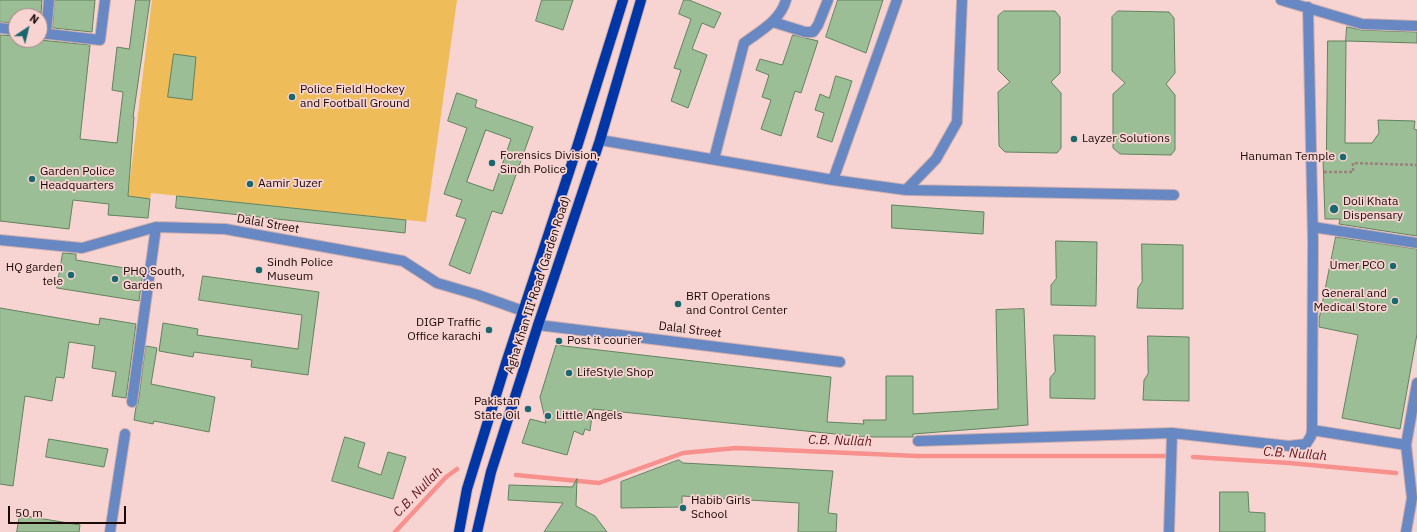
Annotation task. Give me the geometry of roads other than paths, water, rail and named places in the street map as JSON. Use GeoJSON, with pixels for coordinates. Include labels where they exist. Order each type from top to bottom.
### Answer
{"type":"FeatureCollection","features":[{"type":"Feature","properties":{"kind":"main road","name":"Agha Khan III Road (Garden Road)"},"geometry":{"type":"LineString","coordinates":[[459,532],[468,490],[523,311],[572,163],[623,0]]}},
{"type":"Feature","properties":{"kind":"main road","name":"Agha Khan III Road (Garden Road)"},"geometry":{"type":"LineString","coordinates":[[477,532],[491,472],[600,140],[641,0]]}},
{"type":"Feature","properties":{"kind":"street"},"geometry":{"type":"LineString","coordinates":[[48,35],[100,40],[105,0]]}},
{"type":"Feature","properties":{"kind":"street"},"geometry":{"type":"LineString","coordinates":[[714,159],[744,43],[773,22],[784,8],[786,0]]}},
{"type":"Feature","properties":{"kind":"street"},"geometry":{"type":"LineString","coordinates":[[773,22],[805,32],[813,32],[818,25],[828,0]]}},
{"type":"Feature","properties":{"kind":"street"},"geometry":{"type":"LineString","coordinates":[[833,180],[897,0]]}},
{"type":"Feature","properties":{"kind":"street"},"geometry":{"type":"LineString","coordinates":[[906,190],[936,159],[957,122],[962,0]]}},
{"type":"Feature","properties":{"kind":"street"},"geometry":{"type":"LineString","coordinates":[[1281,0],[1362,24],[1417,26]]}},
{"type":"Feature","properties":{"kind":"street"},"geometry":{"type":"LineString","coordinates":[[918,441],[1172,433],[1289,446],[1306,444],[1311,436],[1312,430],[1313,227],[1308,7]]}},
{"type":"Feature","properties":{"kind":"street"},"geometry":{"type":"LineString","coordinates":[[600,140],[833,180],[906,190],[1174,195]]}},
{"type":"Feature","properties":{"kind":"street"},"geometry":{"type":"LineString","coordinates":[[132,402],[156,227]]}},
{"type":"Feature","properties":{"kind":"street","name":"Dalal Street"},"geometry":{"type":"LineString","coordinates":[[0,240],[82,248],[156,227],[225,229],[403,261],[438,284],[478,295],[523,311]]}},
{"type":"Feature","properties":{"kind":"street"},"geometry":{"type":"LineString","coordinates":[[1313,227],[1417,243]]}},
{"type":"Feature","properties":{"kind":"street","name":"Dalal Street"},"geometry":{"type":"LineString","coordinates":[[538,325],[840,362]]}},
{"type":"Feature","properties":{"kind":"street"},"geometry":{"type":"LineString","coordinates":[[1406,532],[1412,498],[1406,445],[1417,383]]}},
{"type":"Feature","properties":{"kind":"street"},"geometry":{"type":"LineString","coordinates":[[1312,430],[1406,445]]}},
{"type":"Feature","properties":{"kind":"street"},"geometry":{"type":"LineString","coordinates":[[1169,532],[1172,433]]}},
{"type":"Feature","properties":{"kind":"street"},"geometry":{"type":"LineString","coordinates":[[110,532],[125,434]]}},
{"type":"Feature","properties":{"kind":"waterway","name":"C.B. Nullah"},"geometry":{"type":"LineString","coordinates":[[516,475],[599,483],[683,453],[736,448],[917,456],[1168,456]]}},
{"type":"Feature","properties":{"kind":"waterway","name":"C.B. Nullah"},"geometry":{"type":"LineString","coordinates":[[1193,457],[1289,463],[1396,473]]}},
{"type":"Feature","properties":{"kind":"waterway","name":"C.B. Nullah"},"geometry":{"type":"LineString","coordinates":[[395,532],[446,477],[457,469]]}},
{"type":"Feature","properties":{"kind":"place","name":"Police Field Hockey and Football Ground"},"geometry":{"type":"Point","coordinates":[292,97]}},
{"type":"Feature","properties":{"kind":"place","name":"Layzer Solutions"},"geometry":{"type":"Point","coordinates":[1074,139]}},
{"type":"Feature","properties":{"kind":"place","name":"Hanuman Temple"},"geometry":{"type":"Point","coordinates":[1343,157]}},
{"type":"Feature","properties":{"kind":"place","name":"Forensics Division, Sindh Police"},"geometry":{"type":"Point","coordinates":[492,163]}},
{"type":"Feature","properties":{"kind":"place","name":"Garden Police Headquarters"},"geometry":{"type":"Point","coordinates":[32,179]}},
{"type":"Feature","properties":{"kind":"place","name":"Aamir Juzer"},"geometry":{"type":"Point","coordinates":[250,184]}},
{"type":"Feature","properties":{"kind":"place","name":"Doli Khata Dispensary"},"geometry":{"type":"Point","coordinates":[1334,209]}},
{"type":"Feature","properties":{"kind":"place","name":"Umer PCO"},"geometry":{"type":"Point","coordinates":[1393,266]}},
{"type":"Feature","properties":{"kind":"place","name":"Sindh Police Museum"},"geometry":{"type":"Point","coordinates":[259,270]}},
{"type":"Feature","properties":{"kind":"place","name":"HQ garden tele"},"geometry":{"type":"Point","coordinates":[71,275]}},
{"type":"Feature","properties":{"kind":"place","name":"PHQ South, Garden"},"geometry":{"type":"Point","coordinates":[115,279]}},
{"type":"Feature","properties":{"kind":"place","name":"General and Medical Store"},"geometry":{"type":"Point","coordinates":[1395,301]}},
{"type":"Feature","properties":{"kind":"place","name":"BRT Operations and Control Center"},"geometry":{"type":"Point","coordinates":[678,304]}},
{"type":"Feature","properties":{"kind":"place","name":"DIGP Traffic Office karachi"},"geometry":{"type":"Point","coordinates":[489,330]}},
{"type":"Feature","properties":{"kind":"place","name":"Post it courier"},"geometry":{"type":"Point","coordinates":[559,341]}},
{"type":"Feature","properties":{"kind":"place","name":"LifeStyle Shop"},"geometry":{"type":"Point","coordinates":[569,373]}},
{"type":"Feature","properties":{"kind":"place","name":"Pakistan State Oil"},"geometry":{"type":"Point","coordinates":[528,409]}},
{"type":"Feature","properties":{"kind":"place","name":"Little Angels"},"geometry":{"type":"Point","coordinates":[548,416]}},
{"type":"Feature","properties":{"kind":"place","name":"Habib Girls School"},"geometry":{"type":"Point","coordinates":[683,508]}}]}
